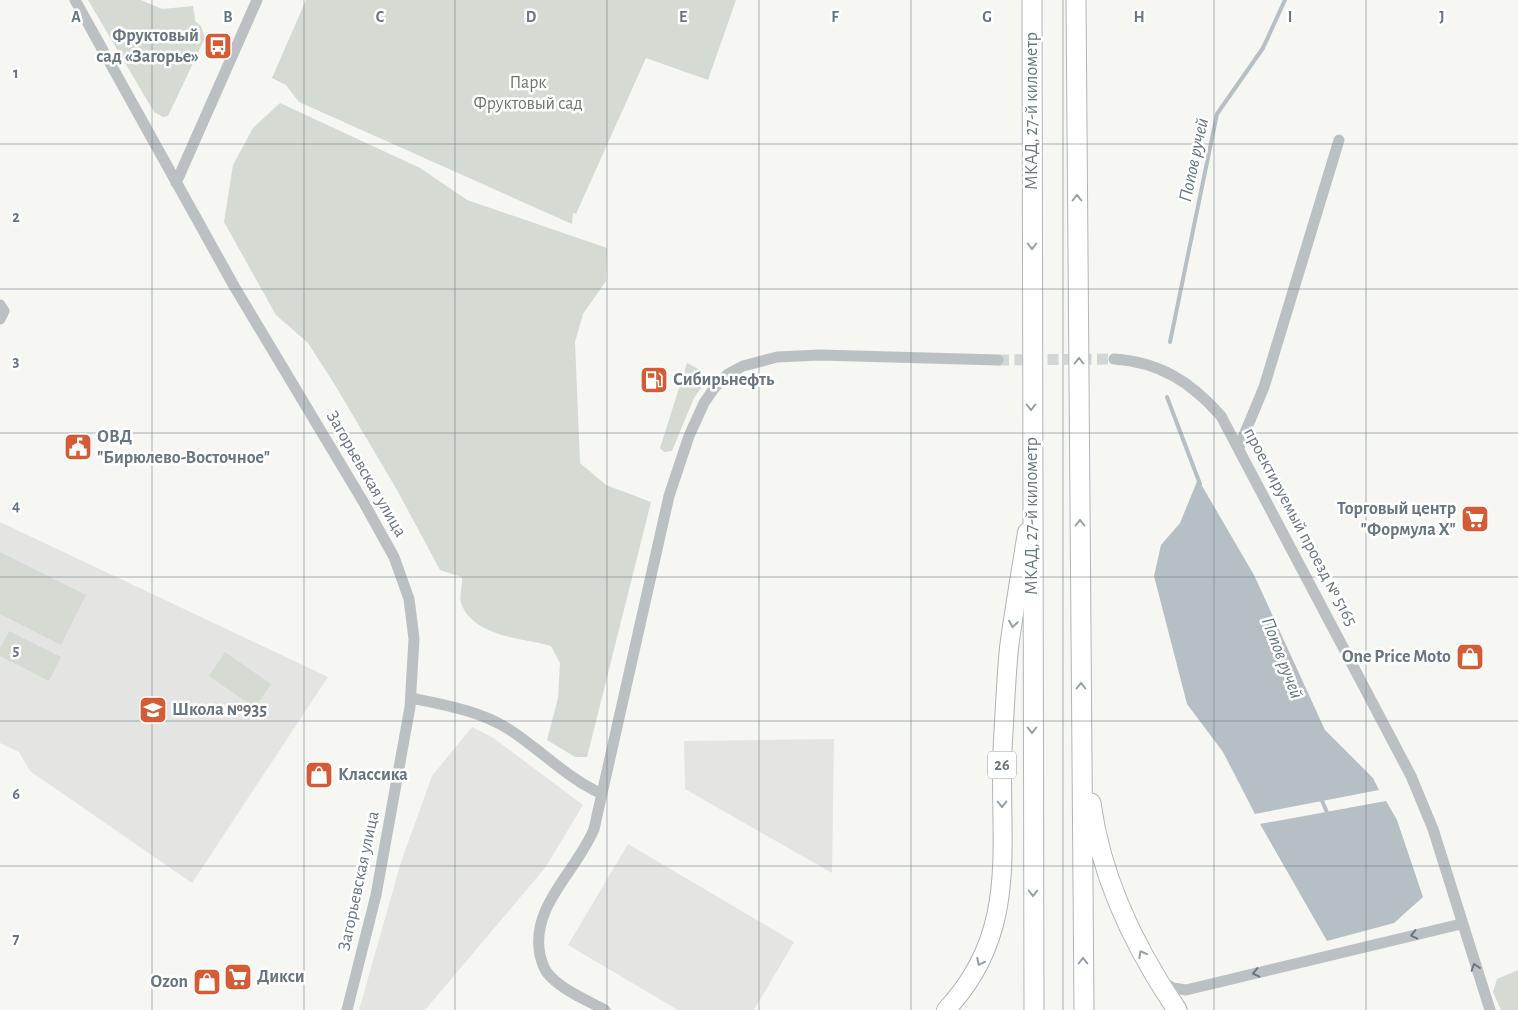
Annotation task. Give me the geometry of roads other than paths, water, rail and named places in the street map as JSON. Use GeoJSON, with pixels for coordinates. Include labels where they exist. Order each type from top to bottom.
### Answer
{"type":"FeatureCollection","features":[{"type":"Feature","properties":{"kind":"highway","name":"МКАД, 27-й километр"},"geometry":{"type":"LineString","coordinates":[[1032,0],[1031,507],[1034,1010]]}},
{"type":"Feature","properties":{"kind":"highway"},"geometry":{"type":"LineString","coordinates":[[1076,0],[1084,1010]]}},
{"type":"Feature","properties":{"kind":"highway"},"geometry":{"type":"LineString","coordinates":[[1082,734],[1092,809],[1102,859],[1128,927],[1155,977],[1177,1010]]}},
{"type":"Feature","properties":{"kind":"highway"},"geometry":{"type":"LineString","coordinates":[[1025,1010],[1034,942]]}},
{"type":"Feature","properties":{"kind":"main road","name":"26"},"geometry":{"type":"LineString","coordinates":[[946,1010],[965,988],[982,959],[999,907],[1002,884],[1002,761],[1009,649],[1031,507]]}},
{"type":"Feature","properties":{"kind":"street","name":"Загорьевская улица"},"geometry":{"type":"LineString","coordinates":[[74,0],[229,278],[394,556],[409,599],[414,639],[411,698],[376,896],[348,1010]]}},
{"type":"Feature","properties":{"kind":"street"},"geometry":{"type":"LineString","coordinates":[[176,183],[257,0]]}},
{"type":"Feature","properties":{"kind":"street"},"geometry":{"type":"LineString","coordinates":[[1239,447],[1264,387],[1339,140]]}},
{"type":"Feature","properties":{"kind":"street"},"geometry":{"type":"LineString","coordinates":[[0,305],[4,311],[0,319]]}},
{"type":"Feature","properties":{"kind":"street"},"geometry":{"type":"LineString","coordinates":[[605,1010],[560,984],[548,974],[542,961],[538,943],[544,911],[588,844],[594,829],[669,496],[689,436],[715,387],[728,374],[743,366],[777,357],[820,355],[998,360]]}},
{"type":"Feature","properties":{"kind":"street","name":"проектируемый проезд № 5165"},"geometry":{"type":"LineString","coordinates":[[1120,360],[1162,370],[1186,381],[1206,398],[1221,416],[1239,447],[1411,776],[1433,829],[1461,924],[1490,1010]]}},
{"type":"Feature","properties":{"kind":"street"},"geometry":{"type":"LineString","coordinates":[[411,698],[462,709],[508,728],[561,768],[602,794]]}},
{"type":"Feature","properties":{"kind":"street"},"geometry":{"type":"LineString","coordinates":[[1155,977],[1174,988],[1186,990],[1461,924]]}},
{"type":"Feature","properties":{"kind":"water"},"geometry":{"type":"Polygon","coordinates":[[[1198,479],[1254,575],[1325,730],[1373,778],[1379,790],[1255,814],[1223,752],[1187,704],[1154,576],[1161,545],[1180,523],[1198,479]]]}},
{"type":"Feature","properties":{"kind":"water"},"geometry":{"type":"Polygon","coordinates":[[[1386,801],[1397,820],[1423,897],[1394,923],[1327,941],[1260,824],[1386,801]]]}},
{"type":"Feature","properties":{"kind":"waterway","name":"Попов ручей"},"geometry":{"type":"LineString","coordinates":[[1170,342],[1217,114],[1263,48],[1285,0]]}},
{"type":"Feature","properties":{"kind":"waterway","name":"Попов ручей"},"geometry":{"type":"LineString","coordinates":[[1167,397],[1200,484]]}},
{"type":"Feature","properties":{"kind":"waterway","name":"Попов ручей"},"geometry":{"type":"LineString","coordinates":[[1321,798],[1328,815]]}},
{"type":"Feature","properties":{"kind":"tunnel"},"geometry":{"type":"LineString","coordinates":[[998,360],[1114,359]]}},
{"type":"Feature","properties":{"kind":"place","name":"Фруктовый сад «Загорье»"},"geometry":{"type":"Point","coordinates":[218,46]}},
{"type":"Feature","properties":{"kind":"place","name":"Сибирьнефть"},"geometry":{"type":"Point","coordinates":[654,380]}},
{"type":"Feature","properties":{"kind":"place","name":"ОВД \"Бирюлево-Восточное\""},"geometry":{"type":"Point","coordinates":[78,447]}},
{"type":"Feature","properties":{"kind":"place","name":"Торговый центр \"Формула X\""},"geometry":{"type":"Point","coordinates":[1475,519]}},
{"type":"Feature","properties":{"kind":"place","name":"One Price Moto"},"geometry":{"type":"Point","coordinates":[1470,657]}},
{"type":"Feature","properties":{"kind":"place","name":"Школа №935"},"geometry":{"type":"Point","coordinates":[153,710]}},
{"type":"Feature","properties":{"kind":"place","name":"Классика"},"geometry":{"type":"Point","coordinates":[319,775]}},
{"type":"Feature","properties":{"kind":"place","name":"Дикси"},"geometry":{"type":"Point","coordinates":[238,977]}},
{"type":"Feature","properties":{"kind":"place","name":"Ozon"},"geometry":{"type":"Point","coordinates":[207,982]}},
{"type":"Feature","properties":{"kind":"park label","name":"Парк Фруктовый сад"},"geometry":{"type":"Point","coordinates":[528,94]}}]}
